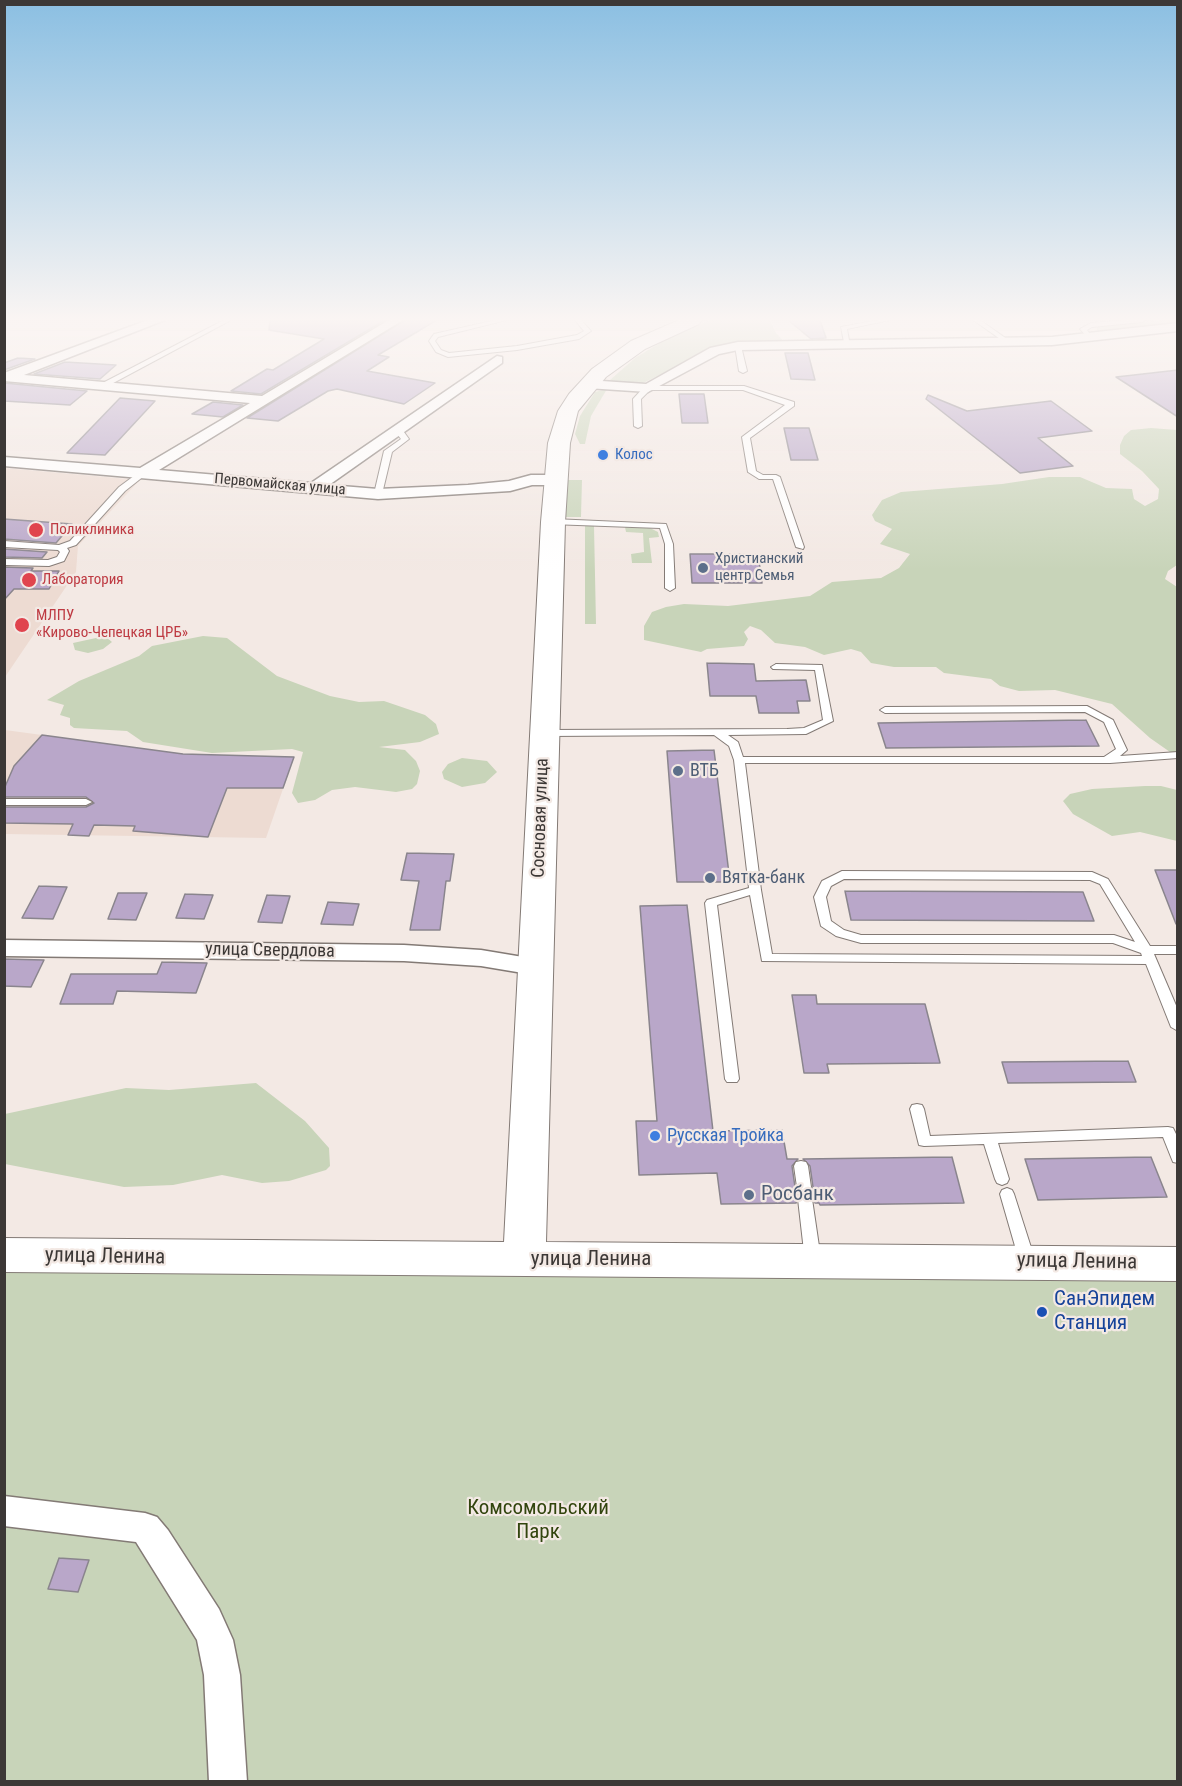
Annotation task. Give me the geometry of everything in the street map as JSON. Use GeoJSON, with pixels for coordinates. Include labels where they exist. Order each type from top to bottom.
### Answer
{"type":"FeatureCollection","features":[{"type":"Feature","properties":{"kind":"street"},"geometry":{"type":"LineString","coordinates":[[144,472],[257,403]]}},
{"type":"Feature","properties":{"kind":"street"},"geometry":{"type":"LineString","coordinates":[[312,490],[436,403]]}},
{"type":"Feature","properties":{"kind":"street","name":"Сосновая улица"},"geometry":{"type":"LineString","coordinates":[[524,1259],[555,480],[562,428],[573,403]]}},
{"type":"Feature","properties":{"kind":"street","name":"Первомайская улица"},"geometry":{"type":"LineString","coordinates":[[4,460],[312,490],[378,494],[468,490],[510,486],[531,480],[555,480]]}},
{"type":"Feature","properties":{"kind":"street","name":"улица Свердлова"},"geometry":{"type":"LineString","coordinates":[[4,948],[404,953],[481,958],[535,968]]}},
{"type":"Feature","properties":{"kind":"street","name":"улица Ленина"},"geometry":{"type":"LineString","coordinates":[[4,1255],[1027,1261],[1178,1264]]}},
{"type":"Feature","properties":{"kind":"street"},"geometry":{"type":"LineString","coordinates":[[4,1510],[145,1528],[156,1541],[207,1621],[215,1640],[222,1675],[228,1782]]}},
{"type":"Feature","properties":{"kind":"lane"},"geometry":{"type":"LineString","coordinates":[[637,403],[638,426]]}},
{"type":"Feature","properties":{"kind":"lane"},"geometry":{"type":"LineString","coordinates":[[789,403],[791,404],[746,437],[752,472],[762,477],[776,477],[800,547]]}},
{"type":"Feature","properties":{"kind":"lane"},"geometry":{"type":"LineString","coordinates":[[378,494],[388,451],[405,439],[398,430]]}},
{"type":"Feature","properties":{"kind":"lane"},"geometry":{"type":"LineString","coordinates":[[4,544],[60,548],[73,543],[122,489],[144,472]]}},
{"type":"Feature","properties":{"kind":"lane"},"geometry":{"type":"LineString","coordinates":[[553,522],[663,526],[669,544],[670,588]]}},
{"type":"Feature","properties":{"kind":"lane"},"geometry":{"type":"LineString","coordinates":[[4,562],[53,562],[63,556],[65,551],[60,548]]}},
{"type":"Feature","properties":{"kind":"lane"},"geometry":{"type":"LineString","coordinates":[[545,733],[806,730],[828,721],[819,667],[776,667]]}},
{"type":"Feature","properties":{"kind":"lane"},"geometry":{"type":"LineString","coordinates":[[885,710],[1087,708],[1108,720],[1122,750],[1106,760]]}},
{"type":"Feature","properties":{"kind":"lane"},"geometry":{"type":"LineString","coordinates":[[717,732],[734,744],[739,760],[766,958],[1148,955],[1178,950]]}},
{"type":"Feature","properties":{"kind":"lane"},"geometry":{"type":"LineString","coordinates":[[739,760],[1106,760],[1178,755]]}},
{"type":"Feature","properties":{"kind":"lane"},"geometry":{"type":"LineString","coordinates":[[4,802],[86,802]]}},
{"type":"Feature","properties":{"kind":"lane"},"geometry":{"type":"LineString","coordinates":[[1148,955],[1113,939],[861,939],[840,933],[825,923],[820,897],[826,884],[842,875],[1092,876],[1104,882],[1148,955],[1178,1027]]}},
{"type":"Feature","properties":{"kind":"lane"},"geometry":{"type":"LineString","coordinates":[[732,1079],[711,903],[755,890]]}},
{"type":"Feature","properties":{"kind":"lane"},"geometry":{"type":"LineString","coordinates":[[917,1109],[924,1141],[1168,1132],[1178,1158]]}},
{"type":"Feature","properties":{"kind":"lane"},"geometry":{"type":"LineString","coordinates":[[990,1140],[1027,1261]]}},
{"type":"Feature","properties":{"kind":"lane"},"geometry":{"type":"LineString","coordinates":[[801,1166],[813,1261]]}},
{"type":"Feature","properties":{"kind":"shaded area","name":"МЛПУ «Кирово-Чепецкая ЦРБ»"},"geometry":{"type":"Polygon","coordinates":[[[5,468],[140,480],[78,546],[76,572],[5,677],[5,468]]]}},
{"type":"Feature","properties":{"kind":"shaded area"},"geometry":{"type":"Polygon","coordinates":[[[5,730],[183,754],[294,757],[266,838],[5,834],[5,730]]]}},
{"type":"Feature","properties":{"kind":"green space"},"geometry":{"type":"Polygon","coordinates":[[[588,403],[598,403],[591,416],[585,444],[580,444],[575,434],[580,416],[588,403]]]}},
{"type":"Feature","properties":{"kind":"green space"},"geometry":{"type":"Polygon","coordinates":[[[1151,428],[1177,430],[1177,565],[1168,571],[1165,579],[1177,587],[1177,753],[1170,752],[1150,738],[1112,704],[1055,690],[1019,691],[1000,686],[991,679],[944,673],[936,667],[894,667],[871,663],[861,652],[851,649],[824,655],[805,647],[775,643],[761,630],[750,626],[744,632],[748,639],[744,646],[707,649],[701,652],[644,640],[644,626],[652,612],[666,607],[684,604],[728,606],[810,596],[832,582],[881,578],[899,568],[910,554],[880,544],[892,529],[875,521],[872,515],[882,500],[901,492],[1002,484],[1049,477],[1080,477],[1106,488],[1132,489],[1134,499],[1145,506],[1158,499],[1159,489],[1142,471],[1120,454],[1120,445],[1124,436],[1131,430],[1151,428]]]}},
{"type":"Feature","properties":{"kind":"green space"},"geometry":{"type":"Polygon","coordinates":[[[567,480],[582,480],[581,517],[565,517],[567,480]]]}},
{"type":"Feature","properties":{"kind":"green space"},"geometry":{"type":"Polygon","coordinates":[[[585,526],[594,526],[596,624],[585,624],[585,526]]]}},
{"type":"Feature","properties":{"kind":"green space"},"geometry":{"type":"Polygon","coordinates":[[[625,527],[650,528],[658,532],[659,537],[649,538],[652,563],[632,563],[631,554],[644,552],[643,533],[626,532],[625,527]]]}},
{"type":"Feature","properties":{"kind":"green space"},"geometry":{"type":"Polygon","coordinates":[[[105,636],[112,642],[103,649],[88,653],[75,650],[73,643],[105,636]]]}},
{"type":"Feature","properties":{"kind":"green space"},"geometry":{"type":"Polygon","coordinates":[[[203,636],[227,638],[277,676],[330,696],[359,702],[384,701],[425,715],[436,724],[439,734],[420,742],[379,747],[405,750],[416,761],[420,771],[417,784],[412,789],[396,792],[355,787],[332,790],[315,800],[298,803],[292,793],[303,752],[292,749],[212,753],[143,742],[127,731],[74,728],[70,725],[70,718],[60,715],[64,705],[47,700],[79,681],[139,656],[152,646],[203,636]]]}},
{"type":"Feature","properties":{"kind":"green space"},"geometry":{"type":"Polygon","coordinates":[[[462,758],[487,761],[497,772],[485,783],[462,787],[444,779],[442,772],[448,764],[462,758]]]}},
{"type":"Feature","properties":{"kind":"green space"},"geometry":{"type":"Polygon","coordinates":[[[1161,786],[1177,790],[1177,841],[1140,832],[1112,836],[1073,814],[1063,801],[1070,794],[1092,789],[1161,786]]]}},
{"type":"Feature","properties":{"kind":"green space"},"geometry":{"type":"Polygon","coordinates":[[[256,1083],[305,1121],[329,1148],[330,1166],[326,1170],[289,1181],[262,1183],[222,1175],[173,1185],[124,1187],[5,1164],[5,1114],[126,1088],[169,1090],[256,1083]]]}},
{"type":"Feature","properties":{"kind":"green space","name":"Комсомольский Парк"},"geometry":{"type":"Polygon","coordinates":[[[5,1255],[1177,1264],[1177,1781],[5,1781],[5,1255]]]}},
{"type":"Feature","properties":{"kind":"building"},"geometry":{"type":"Polygon","coordinates":[[[43,403],[72,403],[70,405],[43,403]]]}},
{"type":"Feature","properties":{"kind":"building"},"geometry":{"type":"Polygon","coordinates":[[[115,403],[153,403],[105,455],[67,453],[115,403]]]}},
{"type":"Feature","properties":{"kind":"building"},"geometry":{"type":"Polygon","coordinates":[[[211,403],[243,405],[223,417],[192,414],[211,403]]]}},
{"type":"Feature","properties":{"kind":"building"},"geometry":{"type":"Polygon","coordinates":[[[271,403],[307,403],[278,421],[247,418],[271,403]]]}},
{"type":"Feature","properties":{"kind":"building"},"geometry":{"type":"Polygon","coordinates":[[[680,403],[705,403],[708,423],[682,423],[680,403]]]}},
{"type":"Feature","properties":{"kind":"building"},"geometry":{"type":"Polygon","coordinates":[[[932,403],[948,403],[967,411],[1031,403],[1054,403],[1092,431],[1038,438],[1073,466],[1020,473],[932,403]]]}},
{"type":"Feature","properties":{"kind":"building"},"geometry":{"type":"Polygon","coordinates":[[[1157,403],[1178,403],[1178,417],[1157,403]]]}},
{"type":"Feature","properties":{"kind":"building"},"geometry":{"type":"Polygon","coordinates":[[[784,428],[809,428],[818,460],[791,460],[784,428]]]}},
{"type":"Feature","properties":{"kind":"building","name":"Поликлиника"},"geometry":{"type":"Polygon","coordinates":[[[4,519],[72,524],[56,543],[4,539],[4,519]]]}},
{"type":"Feature","properties":{"kind":"building"},"geometry":{"type":"Polygon","coordinates":[[[4,549],[47,552],[42,558],[4,557],[4,549]]]}},
{"type":"Feature","properties":{"kind":"building"},"geometry":{"type":"Polygon","coordinates":[[[690,554],[758,554],[762,583],[692,583],[690,554]]]}},
{"type":"Feature","properties":{"kind":"building","name":"Лаборатория"},"geometry":{"type":"Polygon","coordinates":[[[4,567],[33,568],[31,571],[59,571],[49,589],[14,589],[4,600],[4,567]]]}},
{"type":"Feature","properties":{"kind":"building"},"geometry":{"type":"Polygon","coordinates":[[[707,663],[754,664],[756,681],[806,680],[810,701],[797,701],[799,713],[759,713],[756,696],[710,696],[707,663]]]}},
{"type":"Feature","properties":{"kind":"building"},"geometry":{"type":"Polygon","coordinates":[[[1086,720],[1099,746],[886,748],[878,723],[1086,720]]]}},
{"type":"Feature","properties":{"kind":"building"},"geometry":{"type":"Polygon","coordinates":[[[42,735],[183,754],[294,757],[283,788],[227,788],[208,837],[133,831],[135,826],[94,825],[89,836],[68,835],[73,824],[4,823],[4,807],[86,807],[94,803],[86,797],[4,797],[4,789],[14,766],[42,735]]]}},
{"type":"Feature","properties":{"kind":"building"},"geometry":{"type":"Polygon","coordinates":[[[714,750],[730,882],[677,882],[667,751],[714,750]]]}},
{"type":"Feature","properties":{"kind":"building"},"geometry":{"type":"Polygon","coordinates":[[[407,853],[454,854],[450,881],[446,881],[440,930],[410,930],[419,881],[401,880],[407,853]]]}},
{"type":"Feature","properties":{"kind":"building"},"geometry":{"type":"Polygon","coordinates":[[[1155,870],[1178,870],[1178,924],[1176,924],[1155,870]]]}},
{"type":"Feature","properties":{"kind":"building"},"geometry":{"type":"Polygon","coordinates":[[[39,886],[67,887],[53,919],[22,918],[39,886]]]}},
{"type":"Feature","properties":{"kind":"building"},"geometry":{"type":"Polygon","coordinates":[[[845,891],[1083,892],[1094,921],[851,920],[845,891]]]}},
{"type":"Feature","properties":{"kind":"building"},"geometry":{"type":"Polygon","coordinates":[[[118,893],[147,893],[136,920],[108,919],[118,893]]]}},
{"type":"Feature","properties":{"kind":"building"},"geometry":{"type":"Polygon","coordinates":[[[185,894],[213,895],[204,919],[176,918],[185,894]]]}},
{"type":"Feature","properties":{"kind":"building"},"geometry":{"type":"Polygon","coordinates":[[[267,895],[290,896],[282,923],[258,922],[267,895]]]}},
{"type":"Feature","properties":{"kind":"building"},"geometry":{"type":"Polygon","coordinates":[[[328,902],[359,904],[353,925],[321,924],[328,902]]]}},
{"type":"Feature","properties":{"kind":"building"},"geometry":{"type":"Polygon","coordinates":[[[687,905],[713,1131],[782,1130],[787,1159],[798,1159],[792,1166],[795,1187],[799,1193],[796,1203],[721,1204],[717,1173],[639,1175],[636,1121],[657,1121],[640,906],[687,905]]]}},
{"type":"Feature","properties":{"kind":"building"},"geometry":{"type":"Polygon","coordinates":[[[4,959],[44,960],[31,987],[4,986],[4,959]]]}},
{"type":"Feature","properties":{"kind":"building"},"geometry":{"type":"Polygon","coordinates":[[[162,962],[207,963],[196,993],[117,991],[113,1004],[60,1004],[71,974],[157,974],[162,962]]]}},
{"type":"Feature","properties":{"kind":"building"},"geometry":{"type":"Polygon","coordinates":[[[792,995],[816,995],[817,1004],[925,1004],[940,1063],[827,1064],[829,1073],[804,1073],[792,995]]]}},
{"type":"Feature","properties":{"kind":"building"},"geometry":{"type":"Polygon","coordinates":[[[1128,1061],[1136,1082],[1008,1083],[1002,1062],[1128,1061]]]}},
{"type":"Feature","properties":{"kind":"building"},"geometry":{"type":"Polygon","coordinates":[[[952,1157],[964,1203],[820,1205],[815,1203],[810,1193],[813,1187],[810,1166],[803,1159],[952,1157]]]}},
{"type":"Feature","properties":{"kind":"building"},"geometry":{"type":"Polygon","coordinates":[[[1151,1157],[1167,1197],[1038,1200],[1025,1159],[1151,1157]]]}},
{"type":"Feature","properties":{"kind":"building"},"geometry":{"type":"Polygon","coordinates":[[[59,1558],[89,1560],[78,1592],[48,1589],[59,1558]]]}},
{"type":"Feature","properties":{"kind":"place","name":"Колос"},"geometry":{"type":"Point","coordinates":[603,455]}},
{"type":"Feature","properties":{"kind":"place","name":"Поликлиника"},"geometry":{"type":"Point","coordinates":[36,530]}},
{"type":"Feature","properties":{"kind":"place","name":"Христианский центр Семья"},"geometry":{"type":"Point","coordinates":[703,568]}},
{"type":"Feature","properties":{"kind":"place","name":"Лаборатория"},"geometry":{"type":"Point","coordinates":[29,580]}},
{"type":"Feature","properties":{"kind":"place","name":"МЛПУ «Кирово-Чепецкая ЦРБ»"},"geometry":{"type":"Point","coordinates":[22,625]}},
{"type":"Feature","properties":{"kind":"place","name":"ВТБ"},"geometry":{"type":"Point","coordinates":[678,771]}},
{"type":"Feature","properties":{"kind":"place","name":"Вятка-банк"},"geometry":{"type":"Point","coordinates":[710,878]}},
{"type":"Feature","properties":{"kind":"place","name":"Русская Тройка"},"geometry":{"type":"Point","coordinates":[655,1136]}},
{"type":"Feature","properties":{"kind":"place","name":"Росбанк"},"geometry":{"type":"Point","coordinates":[749,1195]}},
{"type":"Feature","properties":{"kind":"place","name":"СанЭпидем Станция"},"geometry":{"type":"Point","coordinates":[1042,1312]}}]}
